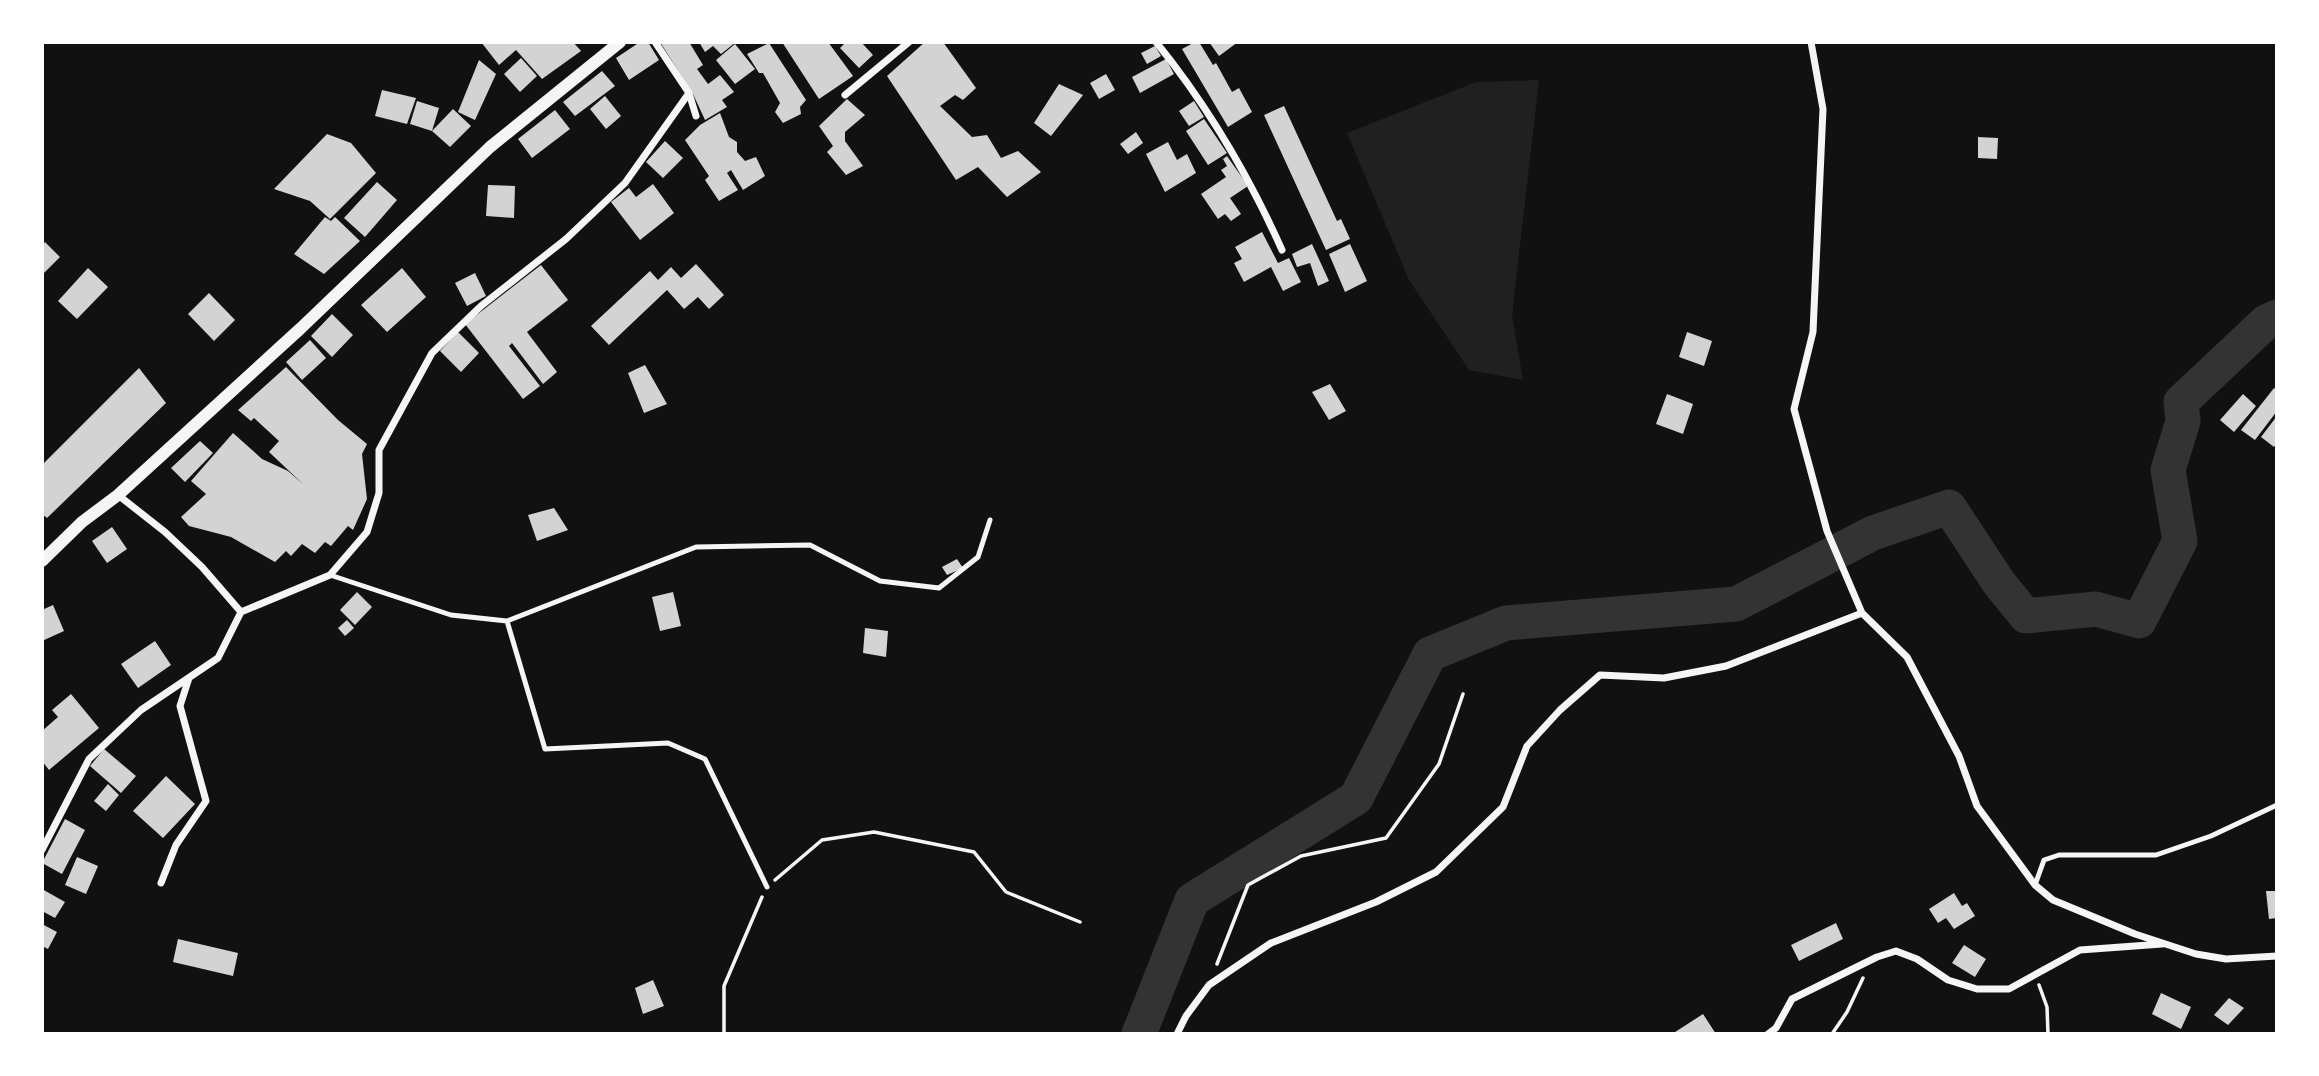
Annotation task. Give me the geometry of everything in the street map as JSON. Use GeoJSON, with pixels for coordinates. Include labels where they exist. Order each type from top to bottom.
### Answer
{"type":"FeatureCollection","features":[{"type":"Feature","properties":{"kind":"street"},"geometry":{"type":"LineString","coordinates":[[42,561],[82,522],[118,495],[301,328],[490,147],[620,42]]}},
{"type":"Feature","properties":{"kind":"street"},"geometry":{"type":"LineString","coordinates":[[655,42],[689,93],[696,116]]}},
{"type":"Feature","properties":{"kind":"street"},"geometry":{"type":"LineString","coordinates":[[845,95],[909,42]]}},
{"type":"Feature","properties":{"kind":"street"},"geometry":{"type":"LineString","coordinates":[[1156,42],[1177,68],[1255,189],[1282,250]]}},
{"type":"Feature","properties":{"kind":"street"},"geometry":{"type":"LineString","coordinates":[[1811,42],[1823,109],[1812,332],[1794,409],[1827,531],[1862,613],[1907,657],[1954,745],[1977,806],[2035,886],[2053,900],[2135,934],[2196,954],[2226,959],[2277,956]]}},
{"type":"Feature","properties":{"kind":"street"},"geometry":{"type":"LineString","coordinates":[[42,849],[89,759],[141,710],[218,658],[241,612],[330,575],[367,532],[379,493],[379,450],[432,352],[481,306],[566,239],[625,184],[689,93]]}},
{"type":"Feature","properties":{"kind":"street"},"geometry":{"type":"LineString","coordinates":[[118,495],[193,558],[241,612]]}},
{"type":"Feature","properties":{"kind":"street"},"geometry":{"type":"LineString","coordinates":[[1177,1034],[1209,985],[1271,943],[1376,902],[1436,872],[1503,807],[1527,746],[1560,710],[1600,675],[1664,678],[1726,666],[1862,613]]}},
{"type":"Feature","properties":{"kind":"street"},"geometry":{"type":"LineString","coordinates":[[161,883],[176,845],[206,801],[180,706],[190,677]]}},
{"type":"Feature","properties":{"kind":"street"},"geometry":{"type":"LineString","coordinates":[[1768,1034],[1776,1028],[1792,999],[1877,957],[1896,951],[1917,959],[1948,979],[1977,989],[2009,989],[2080,950],[2168,943]]}},
{"type":"Feature","properties":{"kind":"lane"},"geometry":{"type":"LineString","coordinates":[[330,575],[452,615],[507,621],[696,547],[810,545],[880,581],[939,588],[978,557],[990,520]]}},
{"type":"Feature","properties":{"kind":"lane"},"geometry":{"type":"LineString","coordinates":[[507,621],[545,749],[668,743],[705,759],[766,887]]}},
{"type":"Feature","properties":{"kind":"lane"},"geometry":{"type":"LineString","coordinates":[[2035,886],[2043,860],[2071,855],[2157,855],[2211,836],[2277,805]]}},
{"type":"Feature","properties":{"kind":"path"},"geometry":{"type":"LineString","coordinates":[[1209,985],[1248,884],[1301,856],[1386,838],[1440,764],[1463,694]]}},
{"type":"Feature","properties":{"kind":"path"},"geometry":{"type":"LineString","coordinates":[[724,1034],[724,986],[766,887],[822,840],[874,832],[974,852],[1006,892],[1080,922]]}},
{"type":"Feature","properties":{"kind":"path"},"geometry":{"type":"LineString","coordinates":[[1832,1034],[1877,957]]}},
{"type":"Feature","properties":{"kind":"path"},"geometry":{"type":"LineString","coordinates":[[2034,976],[2047,1007],[2048,1034]]}},
{"type":"Feature","properties":{"kind":"shaded area"},"geometry":{"type":"Polygon","coordinates":[[[1539,80],[1512,315],[1523,380],[1469,370],[1409,280],[1347,133],[1476,82],[1539,80]]]}},
{"type":"Feature","properties":{"kind":"building"},"geometry":{"type":"Polygon","coordinates":[[[481,42],[573,42],[581,51],[542,79],[516,50],[499,65],[481,42]]]}},
{"type":"Feature","properties":{"kind":"building"},"geometry":{"type":"Polygon","coordinates":[[[640,42],[648,42],[659,60],[629,80],[616,58],[640,42]]]}},
{"type":"Feature","properties":{"kind":"building"},"geometry":{"type":"Polygon","coordinates":[[[660,42],[689,42],[703,65],[697,69],[708,84],[720,75],[734,92],[722,100],[727,107],[705,120],[693,94],[660,42]]]}},
{"type":"Feature","properties":{"kind":"building"},"geometry":{"type":"Polygon","coordinates":[[[699,42],[736,42],[721,54],[713,46],[705,52],[699,42]]]}},
{"type":"Feature","properties":{"kind":"building"},"geometry":{"type":"Polygon","coordinates":[[[782,42],[828,42],[853,76],[819,99],[782,42]]]}},
{"type":"Feature","properties":{"kind":"building"},"geometry":{"type":"Polygon","coordinates":[[[846,42],[861,42],[873,55],[859,68],[840,48],[846,42]]]}},
{"type":"Feature","properties":{"kind":"building"},"geometry":{"type":"Polygon","coordinates":[[[925,42],[943,42],[976,88],[963,100],[955,95],[940,106],[972,137],[987,135],[1001,158],[1018,151],[1041,172],[1007,197],[978,167],[956,180],[887,76],[925,42]]]}},
{"type":"Feature","properties":{"kind":"building"},"geometry":{"type":"Polygon","coordinates":[[[1199,42],[1213,65],[1216,63],[1232,92],[1239,88],[1252,112],[1228,127],[1182,49],[1199,42]]]}},
{"type":"Feature","properties":{"kind":"building"},"geometry":{"type":"Polygon","coordinates":[[[1209,42],[1238,42],[1219,56],[1209,42]]]}},
{"type":"Feature","properties":{"kind":"building"},"geometry":{"type":"Polygon","coordinates":[[[769,43],[806,100],[800,107],[801,114],[783,123],[775,112],[780,103],[763,73],[759,73],[747,54],[769,43]]]}},
{"type":"Feature","properties":{"kind":"building"},"geometry":{"type":"Polygon","coordinates":[[[735,44],[755,69],[735,84],[716,60],[735,44]]]}},
{"type":"Feature","properties":{"kind":"building"},"geometry":{"type":"Polygon","coordinates":[[[1155,46],[1161,56],[1147,64],[1141,53],[1155,46]]]}},
{"type":"Feature","properties":{"kind":"building"},"geometry":{"type":"Polygon","coordinates":[[[521,58],[537,76],[520,92],[504,74],[521,58]]]}},
{"type":"Feature","properties":{"kind":"building"},"geometry":{"type":"Polygon","coordinates":[[[1166,59],[1174,74],[1140,93],[1132,77],[1166,59]]]}},
{"type":"Feature","properties":{"kind":"building"},"geometry":{"type":"Polygon","coordinates":[[[479,60],[496,74],[475,120],[458,112],[479,60]]]}},
{"type":"Feature","properties":{"kind":"building"},"geometry":{"type":"Polygon","coordinates":[[[602,71],[615,86],[575,116],[563,102],[602,71]]]}},
{"type":"Feature","properties":{"kind":"building"},"geometry":{"type":"Polygon","coordinates":[[[1106,74],[1115,90],[1099,99],[1090,83],[1106,74]]]}},
{"type":"Feature","properties":{"kind":"building"},"geometry":{"type":"Polygon","coordinates":[[[1059,84],[1083,95],[1051,136],[1034,123],[1059,84]]]}},
{"type":"Feature","properties":{"kind":"building"},"geometry":{"type":"Polygon","coordinates":[[[382,90],[416,98],[407,124],[375,116],[382,90]]]}},
{"type":"Feature","properties":{"kind":"building"},"geometry":{"type":"Polygon","coordinates":[[[605,96],[621,116],[606,129],[590,109],[605,96]]]}},
{"type":"Feature","properties":{"kind":"building"},"geometry":{"type":"Polygon","coordinates":[[[847,99],[865,115],[845,132],[845,141],[863,166],[846,175],[827,152],[833,146],[819,126],[847,99]]]}},
{"type":"Feature","properties":{"kind":"building"},"geometry":{"type":"Polygon","coordinates":[[[417,101],[439,108],[432,131],[410,124],[417,101]]]}},
{"type":"Feature","properties":{"kind":"building"},"geometry":{"type":"Polygon","coordinates":[[[1194,101],[1204,117],[1189,126],[1179,111],[1194,101]]]}},
{"type":"Feature","properties":{"kind":"building"},"geometry":{"type":"Polygon","coordinates":[[[1284,106],[1337,221],[1341,219],[1350,239],[1326,250],[1264,115],[1284,106]]]}},
{"type":"Feature","properties":{"kind":"building"},"geometry":{"type":"Polygon","coordinates":[[[453,109],[471,126],[450,147],[432,131],[453,109]]]}},
{"type":"Feature","properties":{"kind":"building"},"geometry":{"type":"Polygon","coordinates":[[[555,110],[570,129],[532,158],[518,139],[555,110]]]}},
{"type":"Feature","properties":{"kind":"building"},"geometry":{"type":"Polygon","coordinates":[[[720,113],[729,137],[737,142],[737,152],[745,161],[756,157],[765,176],[743,190],[731,170],[727,173],[738,190],[719,201],[705,180],[709,176],[685,140],[700,125],[720,113]]]}},
{"type":"Feature","properties":{"kind":"building"},"geometry":{"type":"Polygon","coordinates":[[[1204,119],[1227,153],[1208,165],[1186,131],[1204,119]]]}},
{"type":"Feature","properties":{"kind":"building"},"geometry":{"type":"Polygon","coordinates":[[[1136,132],[1143,143],[1128,154],[1120,144],[1136,132]]]}},
{"type":"Feature","properties":{"kind":"building"},"geometry":{"type":"Polygon","coordinates":[[[327,134],[351,143],[376,173],[330,219],[310,201],[274,189],[327,134]]]}},
{"type":"Feature","properties":{"kind":"building"},"geometry":{"type":"Polygon","coordinates":[[[1978,137],[1998,138],[1997,159],[1978,158],[1978,137]]]}},
{"type":"Feature","properties":{"kind":"building"},"geometry":{"type":"Polygon","coordinates":[[[665,141],[683,158],[663,178],[646,162],[665,141]]]}},
{"type":"Feature","properties":{"kind":"building"},"geometry":{"type":"Polygon","coordinates":[[[1168,142],[1177,160],[1187,154],[1196,173],[1165,192],[1146,154],[1168,142]]]}},
{"type":"Feature","properties":{"kind":"building"},"geometry":{"type":"Polygon","coordinates":[[[1227,156],[1248,186],[1230,198],[1241,214],[1231,221],[1225,214],[1218,219],[1201,194],[1226,177],[1221,170],[1227,166],[1223,159],[1227,156]]]}},
{"type":"Feature","properties":{"kind":"building"},"geometry":{"type":"Polygon","coordinates":[[[377,182],[397,200],[365,237],[344,218],[377,182]]]}},
{"type":"Feature","properties":{"kind":"building"},"geometry":{"type":"Polygon","coordinates":[[[653,184],[674,213],[640,240],[611,202],[629,188],[636,197],[653,184]]]}},
{"type":"Feature","properties":{"kind":"building"},"geometry":{"type":"Polygon","coordinates":[[[488,185],[515,186],[514,218],[486,216],[488,185]]]}},
{"type":"Feature","properties":{"kind":"building"},"geometry":{"type":"Polygon","coordinates":[[[325,217],[331,221],[335,217],[360,241],[324,274],[294,254],[325,217]]]}},
{"type":"Feature","properties":{"kind":"building"},"geometry":{"type":"Polygon","coordinates":[[[1262,232],[1278,263],[1289,258],[1301,282],[1283,291],[1271,267],[1244,282],[1234,263],[1242,259],[1235,247],[1262,232]]]}},
{"type":"Feature","properties":{"kind":"building"},"geometry":{"type":"Polygon","coordinates":[[[45,242],[60,257],[42,275],[42,245],[45,242]]]}},
{"type":"Feature","properties":{"kind":"building"},"geometry":{"type":"Polygon","coordinates":[[[1312,244],[1329,281],[1318,286],[1310,263],[1297,267],[1292,254],[1312,244]]]}},
{"type":"Feature","properties":{"kind":"building"},"geometry":{"type":"Polygon","coordinates":[[[1350,244],[1367,281],[1345,292],[1329,254],[1350,244]]]}},
{"type":"Feature","properties":{"kind":"building"},"geometry":{"type":"Polygon","coordinates":[[[696,264],[724,295],[709,309],[698,297],[684,309],[667,290],[609,345],[591,326],[650,271],[658,280],[671,267],[681,278],[696,264]]]}},
{"type":"Feature","properties":{"kind":"building"},"geometry":{"type":"Polygon","coordinates":[[[541,265],[568,300],[527,332],[557,372],[543,384],[512,343],[509,346],[540,386],[523,399],[465,324],[541,265]]]}},
{"type":"Feature","properties":{"kind":"building"},"geometry":{"type":"Polygon","coordinates":[[[88,268],[108,287],[77,319],[58,301],[88,268]]]}},
{"type":"Feature","properties":{"kind":"building"},"geometry":{"type":"Polygon","coordinates":[[[402,268],[426,297],[387,332],[361,305],[402,268]]]}},
{"type":"Feature","properties":{"kind":"building"},"geometry":{"type":"Polygon","coordinates":[[[475,273],[486,296],[467,306],[455,283],[475,273]]]}},
{"type":"Feature","properties":{"kind":"building"},"geometry":{"type":"Polygon","coordinates":[[[209,293],[235,320],[214,341],[188,314],[209,293]]]}},
{"type":"Feature","properties":{"kind":"building"},"geometry":{"type":"Polygon","coordinates":[[[332,314],[353,335],[332,357],[311,336],[332,314]]]}},
{"type":"Feature","properties":{"kind":"building"},"geometry":{"type":"Polygon","coordinates":[[[458,332],[479,353],[461,372],[440,351],[458,332]]]}},
{"type":"Feature","properties":{"kind":"building"},"geometry":{"type":"Polygon","coordinates":[[[1687,332],[1712,341],[1704,366],[1679,357],[1687,332]]]}},
{"type":"Feature","properties":{"kind":"building"},"geometry":{"type":"Polygon","coordinates":[[[310,340],[326,358],[302,380],[286,362],[310,340]]]}},
{"type":"Feature","properties":{"kind":"building"},"geometry":{"type":"Polygon","coordinates":[[[645,365],[667,404],[644,413],[628,373],[645,365]]]}},
{"type":"Feature","properties":{"kind":"building"},"geometry":{"type":"Polygon","coordinates":[[[286,367],[338,420],[367,444],[362,454],[367,499],[353,530],[348,526],[331,546],[325,542],[315,553],[302,544],[291,556],[286,551],[275,562],[231,537],[189,526],[181,517],[206,494],[191,481],[233,433],[262,459],[288,471],[304,485],[269,452],[279,441],[254,418],[251,421],[238,410],[286,367]]]}},
{"type":"Feature","properties":{"kind":"building"},"geometry":{"type":"Polygon","coordinates":[[[139,368],[166,403],[47,518],[42,514],[42,465],[139,368]]]}},
{"type":"Feature","properties":{"kind":"building"},"geometry":{"type":"Polygon","coordinates":[[[1330,384],[1346,411],[1329,420],[1312,392],[1330,384]]]}},
{"type":"Feature","properties":{"kind":"building"},"geometry":{"type":"Polygon","coordinates":[[[2274,388],[2277,390],[2277,411],[2255,440],[2241,430],[2274,388]]]}},
{"type":"Feature","properties":{"kind":"building"},"geometry":{"type":"Polygon","coordinates":[[[1667,394],[1693,404],[1683,434],[1656,424],[1667,394]]]}},
{"type":"Feature","properties":{"kind":"building"},"geometry":{"type":"Polygon","coordinates":[[[2243,394],[2256,406],[2234,432],[2220,420],[2243,394]]]}},
{"type":"Feature","properties":{"kind":"building"},"geometry":{"type":"Polygon","coordinates":[[[2277,416],[2277,442],[2274,447],[2261,437],[2277,416]]]}},
{"type":"Feature","properties":{"kind":"building"},"geometry":{"type":"Polygon","coordinates":[[[200,441],[213,453],[185,482],[171,468],[200,441]]]}},
{"type":"Feature","properties":{"kind":"building"},"geometry":{"type":"Polygon","coordinates":[[[554,508],[568,530],[537,541],[528,515],[554,508]]]}},
{"type":"Feature","properties":{"kind":"building"},"geometry":{"type":"Polygon","coordinates":[[[112,527],[127,549],[107,563],[92,541],[112,527]]]}},
{"type":"Feature","properties":{"kind":"building"},"geometry":{"type":"Polygon","coordinates":[[[957,559],[963,568],[947,575],[942,567],[957,559]]]}},
{"type":"Feature","properties":{"kind":"building"},"geometry":{"type":"Polygon","coordinates":[[[357,592],[372,607],[355,625],[340,610],[357,592]]]}},
{"type":"Feature","properties":{"kind":"building"},"geometry":{"type":"Polygon","coordinates":[[[673,592],[681,626],[660,631],[652,597],[673,592]]]}},
{"type":"Feature","properties":{"kind":"building"},"geometry":{"type":"Polygon","coordinates":[[[53,605],[64,631],[42,641],[42,610],[53,605]]]}},
{"type":"Feature","properties":{"kind":"building"},"geometry":{"type":"Polygon","coordinates":[[[347,620],[354,628],[345,636],[338,628],[347,620]]]}},
{"type":"Feature","properties":{"kind":"building"},"geometry":{"type":"Polygon","coordinates":[[[865,628],[888,631],[886,657],[863,653],[865,628]]]}},
{"type":"Feature","properties":{"kind":"building"},"geometry":{"type":"Polygon","coordinates":[[[155,641],[171,665],[138,688],[121,664],[155,641]]]}},
{"type":"Feature","properties":{"kind":"building"},"geometry":{"type":"Polygon","coordinates":[[[71,694],[99,728],[49,770],[42,761],[42,731],[58,717],[52,710],[71,694]]]}},
{"type":"Feature","properties":{"kind":"building"},"geometry":{"type":"Polygon","coordinates":[[[104,749],[136,776],[121,793],[90,766],[104,749]]]}},
{"type":"Feature","properties":{"kind":"building"},"geometry":{"type":"Polygon","coordinates":[[[166,776],[195,804],[163,838],[133,811],[166,776]]]}},
{"type":"Feature","properties":{"kind":"building"},"geometry":{"type":"Polygon","coordinates":[[[108,784],[119,795],[106,811],[94,801],[108,784]]]}},
{"type":"Feature","properties":{"kind":"building"},"geometry":{"type":"Polygon","coordinates":[[[65,819],[85,830],[62,874],[42,863],[65,819]]]}},
{"type":"Feature","properties":{"kind":"building"},"geometry":{"type":"Polygon","coordinates":[[[77,857],[98,866],[86,894],[65,885],[77,857]]]}},
{"type":"Feature","properties":{"kind":"building"},"geometry":{"type":"Polygon","coordinates":[[[42,889],[65,902],[55,918],[42,911],[42,889]]]}},
{"type":"Feature","properties":{"kind":"building"},"geometry":{"type":"Polygon","coordinates":[[[2266,891],[2277,891],[2277,918],[2269,919],[2266,891]]]}},
{"type":"Feature","properties":{"kind":"building"},"geometry":{"type":"Polygon","coordinates":[[[1954,893],[1962,906],[1967,903],[1975,916],[1954,929],[1946,918],[1938,923],[1929,909],[1954,893]]]}},
{"type":"Feature","properties":{"kind":"building"},"geometry":{"type":"Polygon","coordinates":[[[1836,923],[1843,939],[1799,961],[1791,945],[1836,923]]]}},
{"type":"Feature","properties":{"kind":"building"},"geometry":{"type":"Polygon","coordinates":[[[42,924],[57,932],[48,949],[42,946],[42,924]]]}},
{"type":"Feature","properties":{"kind":"building"},"geometry":{"type":"Polygon","coordinates":[[[178,939],[238,953],[233,976],[173,962],[178,939]]]}},
{"type":"Feature","properties":{"kind":"building"},"geometry":{"type":"Polygon","coordinates":[[[1964,945],[1986,959],[1975,977],[1952,963],[1964,945]]]}},
{"type":"Feature","properties":{"kind":"building"},"geometry":{"type":"Polygon","coordinates":[[[653,980],[664,1006],[643,1014],[635,988],[653,980]]]}},
{"type":"Feature","properties":{"kind":"building"},"geometry":{"type":"Polygon","coordinates":[[[2161,993],[2191,1007],[2181,1029],[2152,1014],[2161,993]]]}},
{"type":"Feature","properties":{"kind":"building"},"geometry":{"type":"Polygon","coordinates":[[[2229,998],[2244,1008],[2228,1025],[2214,1015],[2229,998]]]}},
{"type":"Feature","properties":{"kind":"building"},"geometry":{"type":"Polygon","coordinates":[[[1703,1014],[1716,1034],[1672,1034],[1703,1014]]]}},
{"type":"Feature","properties":{"kind":"waterway"},"geometry":{"type":"LineString","coordinates":[[1139,1034],[1192,900],[1356,798],[1430,654],[1506,623],[1736,604],[1873,533],[1949,507],[1999,583],[2026,616],[2096,609],[2139,621],[2180,541],[2168,470],[2183,421],[2181,402],[2266,322],[2277,317]]}}]}
